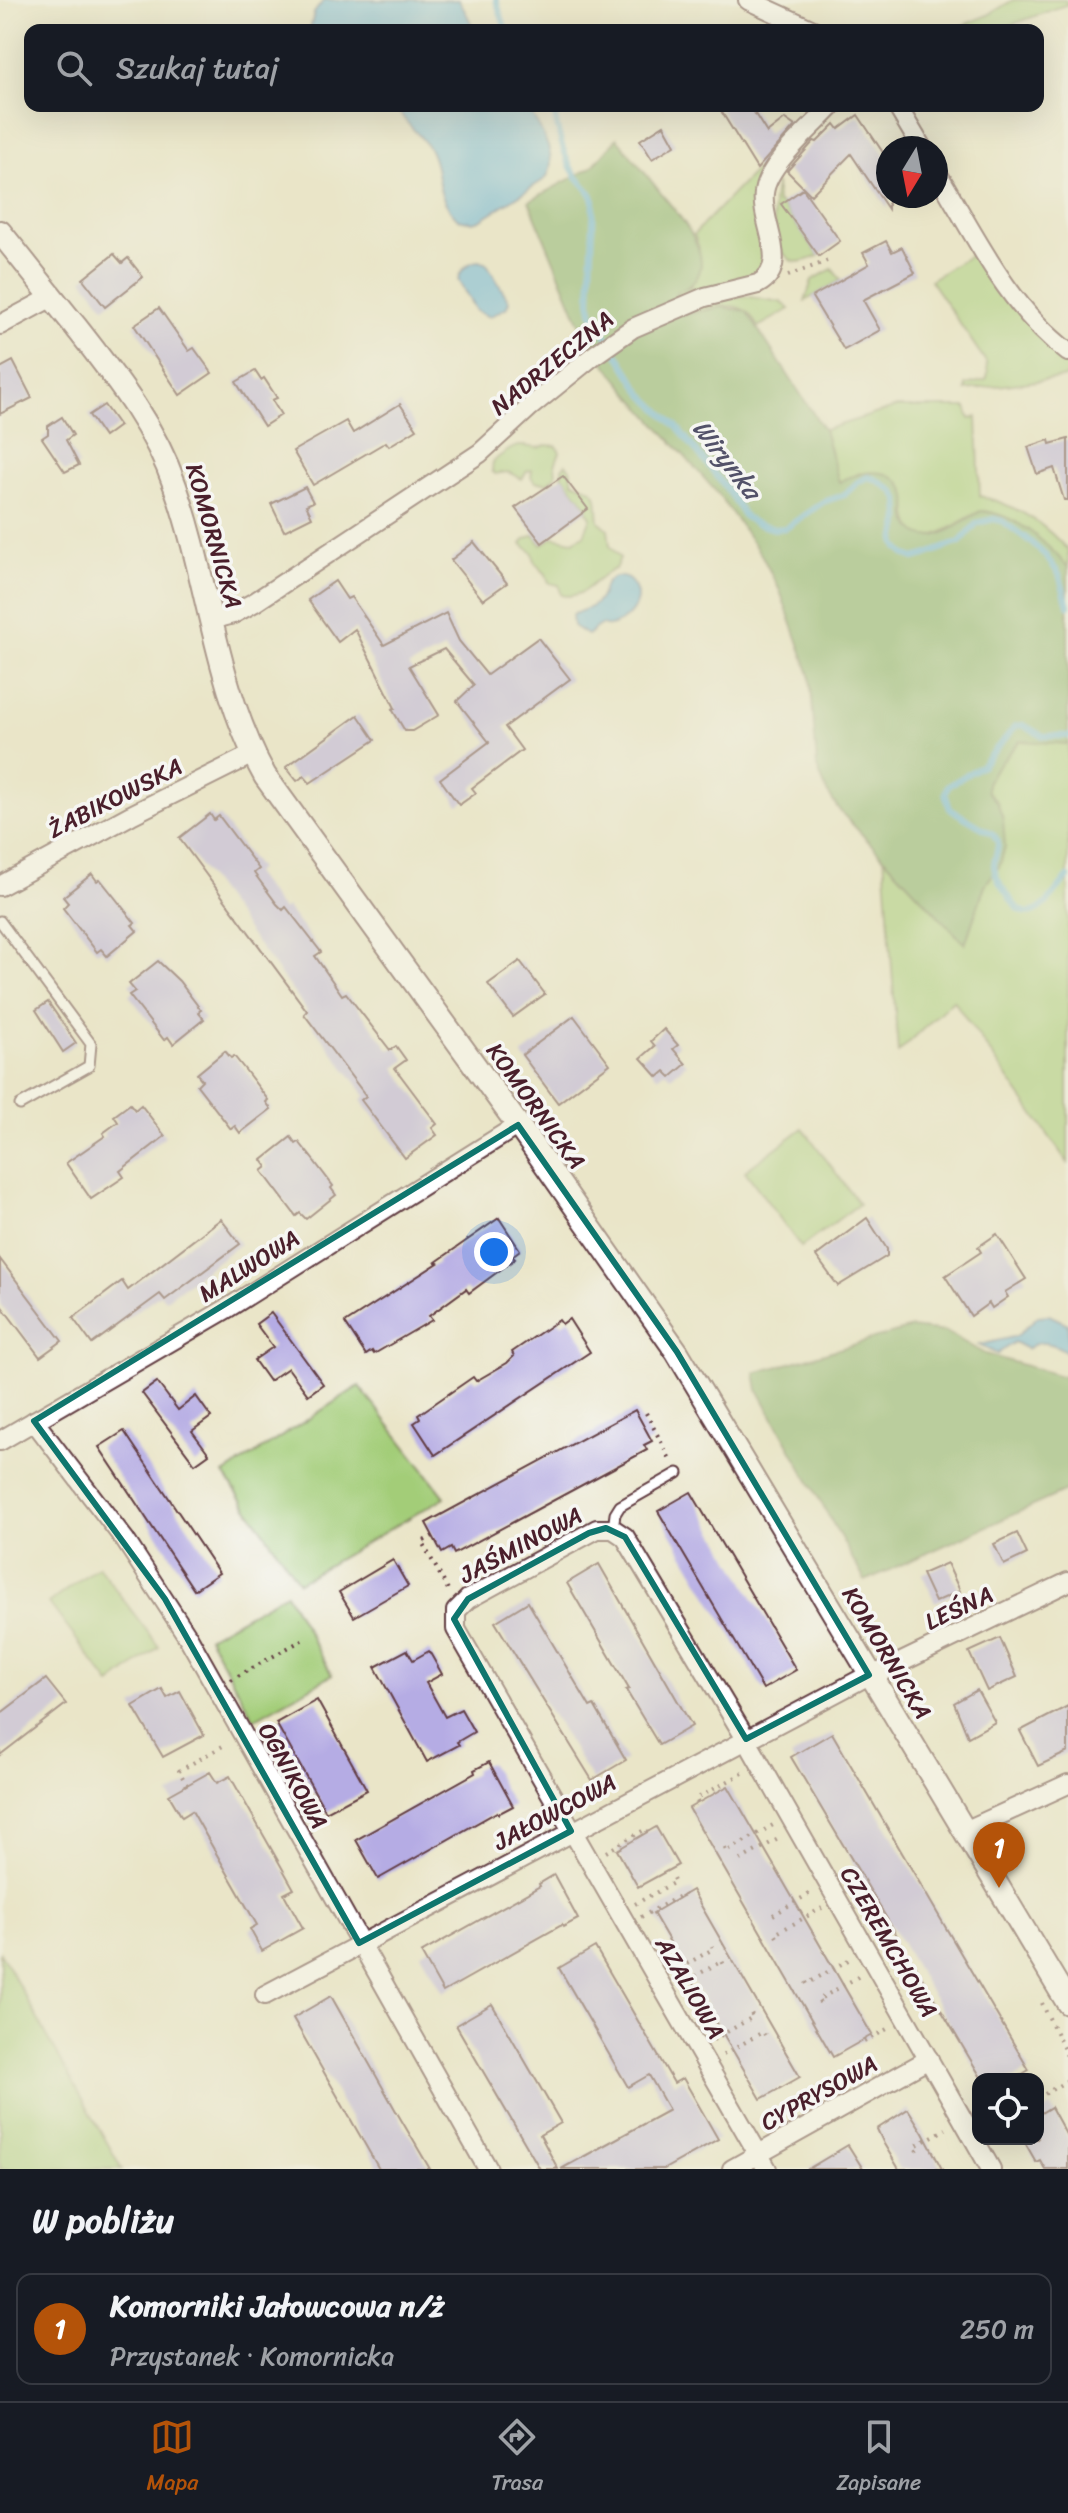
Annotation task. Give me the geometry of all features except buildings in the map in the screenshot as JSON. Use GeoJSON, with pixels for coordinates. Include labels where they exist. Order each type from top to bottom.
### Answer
{"type":"FeatureCollection","features":[{"type":"Feature","properties":{"kind":"street"},"geometry":{"type":"LineString","coordinates":[[748,0],[800,24]]}},
{"type":"Feature","properties":{"kind":"street"},"geometry":{"type":"LineString","coordinates":[[767,279],[775,258],[763,210],[765,185],[774,169],[826,112]]}},
{"type":"Feature","properties":{"kind":"street"},"geometry":{"type":"LineString","coordinates":[[901,112],[915,136]]}},
{"type":"Feature","properties":{"kind":"street"},"geometry":{"type":"LineString","coordinates":[[948,192],[1020,306],[1068,352]]}},
{"type":"Feature","properties":{"kind":"street","name":"KOMORNICKA"},"geometry":{"type":"LineString","coordinates":[[0,232],[119,382],[160,448],[179,496],[232,702],[253,754],[285,805],[518,1125],[677,1352],[1068,2003]]}},
{"type":"Feature","properties":{"kind":"street","name":"NADRZECZNA"},"geometry":{"type":"LineString","coordinates":[[210,620],[233,614],[255,602],[480,453],[530,407],[610,343],[647,320],[685,304],[767,279]]}},
{"type":"Feature","properties":{"kind":"street"},"geometry":{"type":"LineString","coordinates":[[0,325],[52,297]]}},
{"type":"Feature","properties":{"kind":"street","name":"ŻABIKOWSKA"},"geometry":{"type":"LineString","coordinates":[[0,886],[253,754]]}},
{"type":"Feature","properties":{"kind":"street","name":"MALWOWA"},"geometry":{"type":"LineString","coordinates":[[0,1441],[228,1308],[518,1125]]}},
{"type":"Feature","properties":{"kind":"street","name":"OGNIKOWA"},"geometry":{"type":"LineString","coordinates":[[34,1421],[125,1540],[165,1599],[488,2169]]}},
{"type":"Feature","properties":{"kind":"street","name":"JAŚMINOWA"},"geometry":{"type":"LineString","coordinates":[[571,1831],[461,1641],[454,1619],[456,1611],[468,1599],[589,1533],[606,1528],[625,1537],[746,1739]]}},
{"type":"Feature","properties":{"kind":"street","name":"LEŚNA"},"geometry":{"type":"LineString","coordinates":[[869,1675],[1068,1582]]}},
{"type":"Feature","properties":{"kind":"street","name":"JAŁOWCOWA"},"geometry":{"type":"LineString","coordinates":[[265,1995],[869,1675]]}},
{"type":"Feature","properties":{"kind":"street","name":"CZEREMCHOWA"},"geometry":{"type":"LineString","coordinates":[[746,1739],[991,2169]]}},
{"type":"Feature","properties":{"kind":"street"},"geometry":{"type":"LineString","coordinates":[[965,1831],[1068,1784]]}},
{"type":"Feature","properties":{"kind":"street","name":"AZALIOWA"},"geometry":{"type":"LineString","coordinates":[[571,1831],[762,2162]]}},
{"type":"Feature","properties":{"kind":"street","name":"CYPRYSOWA"},"geometry":{"type":"LineString","coordinates":[[732,2169],[762,2162],[929,2059]]}},
{"type":"Feature","properties":{"kind":"lane"},"geometry":{"type":"LineString","coordinates":[[0,921],[91,1044],[89,1066],[20,1105]]}},
{"type":"Feature","properties":{"kind":"lane"},"geometry":{"type":"LineString","coordinates":[[613,1529],[615,1514],[620,1506],[678,1473]]}},
{"type":"Feature","properties":{"kind":"path"},"geometry":{"type":"LineString","coordinates":[[767,279],[782,278],[827,261]]}},
{"type":"Feature","properties":{"kind":"path"},"geometry":{"type":"LineString","coordinates":[[646,1413],[678,1473]]}},
{"type":"Feature","properties":{"kind":"path"},"geometry":{"type":"LineString","coordinates":[[433,1536],[422,1542],[451,1594]]}},
{"type":"Feature","properties":{"kind":"path"},"geometry":{"type":"LineString","coordinates":[[228,1682],[302,1640]]}},
{"type":"Feature","properties":{"kind":"path"},"geometry":{"type":"LineString","coordinates":[[187,1785],[179,1771],[232,1741]]}},
{"type":"Feature","properties":{"kind":"path"},"geometry":{"type":"LineString","coordinates":[[725,1848],[726,1852],[774,1824]]}},
{"type":"Feature","properties":{"kind":"path"},"geometry":{"type":"LineString","coordinates":[[740,1860],[782,1837]]}},
{"type":"Feature","properties":{"kind":"path"},"geometry":{"type":"LineString","coordinates":[[633,1906],[675,1882],[673,1878]]}},
{"type":"Feature","properties":{"kind":"path"},"geometry":{"type":"LineString","coordinates":[[773,1915],[813,1891]]}},
{"type":"Feature","properties":{"kind":"path"},"geometry":{"type":"LineString","coordinates":[[640,1918],[683,1894],[686,1899]]}},
{"type":"Feature","properties":{"kind":"path"},"geometry":{"type":"LineString","coordinates":[[777,1937],[775,1934],[822,1907]]}},
{"type":"Feature","properties":{"kind":"path"},"geometry":{"type":"LineString","coordinates":[[672,1972],[713,1949],[712,1946]]}},
{"type":"Feature","properties":{"kind":"path"},"geometry":{"type":"LineString","coordinates":[[806,1982],[852,1958]]}},
{"type":"Feature","properties":{"kind":"path"},"geometry":{"type":"LineString","coordinates":[[680,1985],[722,1961],[725,1967]]}},
{"type":"Feature","properties":{"kind":"path"},"geometry":{"type":"LineString","coordinates":[[820,2003],[818,2000],[862,1975]]}},
{"type":"Feature","properties":{"kind":"path"},"geometry":{"type":"LineString","coordinates":[[1042,1994],[1044,2010],[1068,2058]]}},
{"type":"Feature","properties":{"kind":"path"},"geometry":{"type":"LineString","coordinates":[[712,2041],[753,2017],[751,2013]]}},
{"type":"Feature","properties":{"kind":"path"},"geometry":{"type":"LineString","coordinates":[[864,2042],[895,2025]]}},
{"type":"Feature","properties":{"kind":"path"},"geometry":{"type":"LineString","coordinates":[[721,2056],[763,2032],[765,2035]]}},
{"type":"Feature","properties":{"kind":"path"},"geometry":{"type":"LineString","coordinates":[[1044,2094],[1068,2080]]}},
{"type":"Feature","properties":{"kind":"path"},"geometry":{"type":"LineString","coordinates":[[917,2151],[915,2146],[963,2120]]}},
{"type":"Feature","properties":{"kind":"highlighted area"},"geometry":{"type":"Polygon","coordinates":[[[518,1125],[677,1352],[869,1675],[746,1739],[625,1537],[606,1528],[589,1533],[468,1599],[454,1619],[571,1831],[359,1943],[165,1599],[34,1421],[518,1125]]]}},
{"type":"Feature","properties":{"kind":"green space"},"geometry":{"type":"Polygon","coordinates":[[[1013,0],[1065,0],[1068,4],[1013,24],[966,24],[1013,0]]]}},
{"type":"Feature","properties":{"kind":"green space"},"geometry":{"type":"Polygon","coordinates":[[[617,138],[679,216],[696,244],[701,258],[700,272],[692,283],[676,293],[682,315],[721,307],[746,311],[824,430],[839,482],[868,473],[888,474],[896,479],[907,496],[907,515],[912,529],[926,536],[948,531],[981,511],[994,513],[1018,523],[1040,539],[1068,567],[1068,744],[1020,741],[994,770],[987,783],[987,791],[997,802],[1003,819],[1005,846],[1000,865],[985,885],[965,944],[840,811],[827,792],[817,767],[810,675],[780,591],[762,556],[719,495],[587,341],[529,201],[592,167],[617,138]]]}},
{"type":"Feature","properties":{"kind":"green space"},"geometry":{"type":"Polygon","coordinates":[[[781,150],[755,195],[756,220],[768,251],[762,275],[678,299],[676,292],[691,287],[699,248],[694,234],[757,169],[781,150]]]}},
{"type":"Feature","properties":{"kind":"green space"},"geometry":{"type":"Polygon","coordinates":[[[776,183],[777,203],[781,204],[819,256],[795,261],[782,252],[774,222],[776,183]]]}},
{"type":"Feature","properties":{"kind":"green space"},"geometry":{"type":"Polygon","coordinates":[[[977,251],[1068,360],[1068,377],[966,390],[966,385],[986,380],[986,362],[930,280],[977,251]]]}},
{"type":"Feature","properties":{"kind":"green space"},"geometry":{"type":"Polygon","coordinates":[[[832,269],[841,280],[805,301],[812,280],[832,269]]]}},
{"type":"Feature","properties":{"kind":"green space"},"geometry":{"type":"Polygon","coordinates":[[[744,296],[781,302],[790,309],[758,327],[748,312],[731,306],[682,315],[701,304],[744,296]]]}},
{"type":"Feature","properties":{"kind":"green space"},"geometry":{"type":"Polygon","coordinates":[[[897,407],[966,407],[970,419],[977,417],[980,496],[1006,504],[1039,523],[1068,551],[1068,567],[1040,540],[1018,524],[994,513],[981,511],[943,532],[922,536],[914,531],[909,518],[907,497],[860,473],[839,483],[824,430],[897,407]]]}},
{"type":"Feature","properties":{"kind":"green space"},"geometry":{"type":"Polygon","coordinates":[[[557,446],[560,452],[555,465],[556,475],[548,483],[535,482],[531,477],[532,470],[527,471],[522,479],[508,472],[495,474],[492,471],[493,461],[511,448],[557,446]]]}},
{"type":"Feature","properties":{"kind":"green space"},"geometry":{"type":"Polygon","coordinates":[[[566,464],[573,482],[596,494],[599,521],[608,529],[610,546],[620,558],[615,569],[583,591],[569,596],[561,595],[559,585],[549,583],[546,574],[535,563],[533,553],[522,544],[534,535],[542,545],[553,537],[573,541],[584,535],[591,517],[586,510],[588,508],[562,475],[566,464]]]}},
{"type":"Feature","properties":{"kind":"green space"},"geometry":{"type":"Polygon","coordinates":[[[1019,741],[1068,744],[1068,1163],[953,1000],[898,1053],[884,856],[965,944],[985,885],[1000,865],[1005,846],[997,802],[987,791],[987,783],[1019,741]]]}},
{"type":"Feature","properties":{"kind":"green space"},"geometry":{"type":"Polygon","coordinates":[[[803,1128],[859,1204],[801,1247],[745,1171],[803,1128]]]}},
{"type":"Feature","properties":{"kind":"green space"},"geometry":{"type":"Polygon","coordinates":[[[911,1328],[946,1332],[985,1354],[1068,1378],[1068,1490],[865,1581],[758,1390],[755,1373],[911,1328]]]}},
{"type":"Feature","properties":{"kind":"green space"},"geometry":{"type":"Polygon","coordinates":[[[359,1386],[445,1497],[299,1582],[224,1474],[359,1386]]]}},
{"type":"Feature","properties":{"kind":"green space"},"geometry":{"type":"Polygon","coordinates":[[[98,1566],[159,1647],[110,1684],[49,1603],[98,1566]]]}},
{"type":"Feature","properties":{"kind":"green space"},"geometry":{"type":"Polygon","coordinates":[[[286,1593],[332,1675],[254,1719],[208,1637],[286,1593]]]}},
{"type":"Feature","properties":{"kind":"green space"},"geometry":{"type":"Polygon","coordinates":[[[0,1952],[122,2169],[0,2169],[0,1952]]]}},
{"type":"Feature","properties":{"kind":"water"},"geometry":{"type":"Polygon","coordinates":[[[324,0],[459,0],[472,24],[311,24],[314,13],[324,0]]]}},
{"type":"Feature","properties":{"kind":"water"},"geometry":{"type":"Polygon","coordinates":[[[400,112],[530,112],[550,152],[550,171],[545,179],[480,220],[458,219],[444,201],[430,150],[400,112]]]}},
{"type":"Feature","properties":{"kind":"water"},"geometry":{"type":"Polygon","coordinates":[[[479,261],[487,264],[509,301],[507,307],[489,317],[476,311],[458,280],[466,267],[479,261]]]}},
{"type":"Feature","properties":{"kind":"water"},"geometry":{"type":"Polygon","coordinates":[[[614,577],[626,578],[633,585],[637,594],[635,606],[622,621],[610,626],[600,625],[587,635],[573,626],[572,615],[595,604],[605,585],[614,577]]]}},
{"type":"Feature","properties":{"kind":"water"},"geometry":{"type":"Polygon","coordinates":[[[1049,1315],[1068,1324],[1068,1353],[1048,1344],[1037,1344],[1027,1349],[1014,1342],[997,1354],[979,1345],[1017,1336],[1038,1316],[1049,1315]]]}},
{"type":"Feature","properties":{"kind":"waterway","name":"Wirynka"},"geometry":{"type":"LineString","coordinates":[[496,0],[504,24]]}},
{"type":"Feature","properties":{"kind":"waterway","name":"Wirynka"},"geometry":{"type":"LineString","coordinates":[[554,112],[567,160],[594,200],[590,301],[593,315],[642,393],[678,428],[745,517],[775,529],[786,528],[823,502],[844,495],[868,477],[894,491],[899,499],[900,519],[895,541],[904,554],[914,558],[925,555],[960,542],[977,523],[994,519],[1002,521],[1045,555],[1059,574],[1068,605]]}},
{"type":"Feature","properties":{"kind":"waterway","name":"Wirynka"},"geometry":{"type":"LineString","coordinates":[[1068,736],[1043,736],[1023,725],[1016,726],[982,765],[948,786],[945,793],[950,809],[993,834],[998,841],[994,863],[996,874],[1016,907],[1024,912],[1040,909],[1068,877]]}},
{"type":"Feature","properties":{"kind":"place","name":"Komorniki Jałowcowa n/ż"},"geometry":{"type":"Point","coordinates":[999,1888]}}]}
